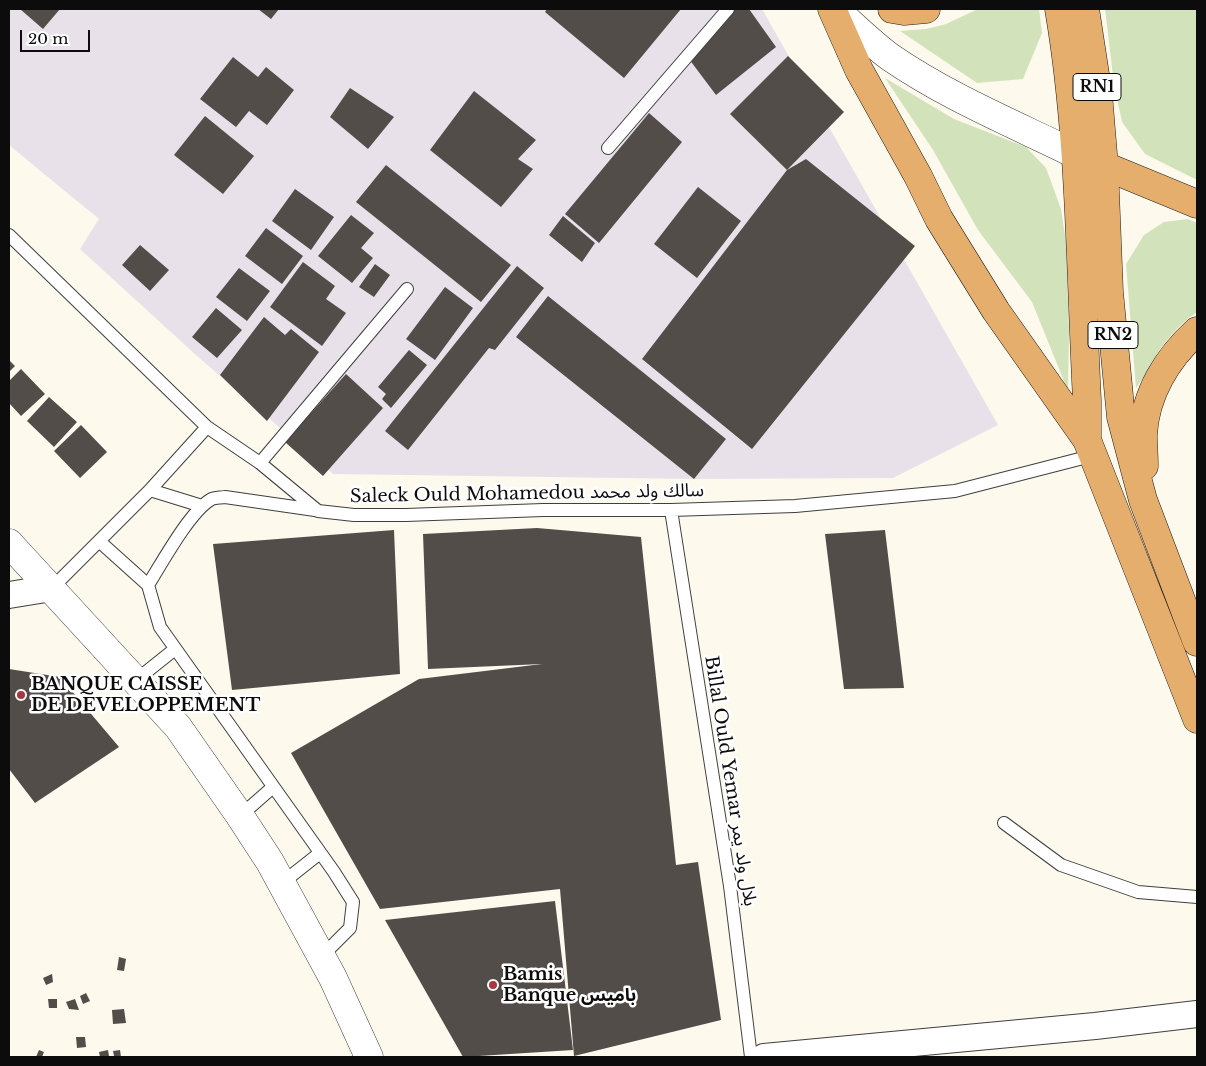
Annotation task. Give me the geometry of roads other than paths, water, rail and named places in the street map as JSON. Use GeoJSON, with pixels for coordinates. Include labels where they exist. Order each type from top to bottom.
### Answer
{"type":"FeatureCollection","features":[{"type":"Feature","properties":{"kind":"highway"},"geometry":{"type":"LineString","coordinates":[[834,9],[859,70],[939,218],[996,311],[1091,448]]}},
{"type":"Feature","properties":{"kind":"highway"},"geometry":{"type":"LineString","coordinates":[[892,9],[904,11],[926,9]]}},
{"type":"Feature","properties":{"kind":"highway","name":"RN1"},"geometry":{"type":"LineString","coordinates":[[1059,9],[1066,48],[1077,155]]}},
{"type":"Feature","properties":{"kind":"highway","name":"RN1"},"geometry":{"type":"LineString","coordinates":[[1085,9],[1098,94],[1104,166]]}},
{"type":"Feature","properties":{"kind":"highway"},"geometry":{"type":"LineString","coordinates":[[1077,155],[1197,204]]}},
{"type":"Feature","properties":{"kind":"highway","name":"RN2"},"geometry":{"type":"LineString","coordinates":[[1077,155],[1091,448],[1107,492],[1185,634]]}},
{"type":"Feature","properties":{"kind":"highway","name":"RN2"},"geometry":{"type":"LineString","coordinates":[[1104,166],[1109,292],[1121,417],[1143,500],[1185,634],[1197,719]]}},
{"type":"Feature","properties":{"kind":"highway"},"geometry":{"type":"LineString","coordinates":[[1143,500],[1143,434],[1147,409],[1155,386],[1167,364],[1182,344],[1197,331]]}},
{"type":"Feature","properties":{"kind":"street"},"geometry":{"type":"LineString","coordinates":[[834,9],[889,56],[926,80],[963,101],[1077,155]]}},
{"type":"Feature","properties":{"kind":"street"},"geometry":{"type":"LineString","coordinates":[[9,543],[178,727],[240,816],[282,883],[334,978],[369,1057]]}},
{"type":"Feature","properties":{"kind":"street"},"geometry":{"type":"LineString","coordinates":[[9,595],[52,588]]}},
{"type":"Feature","properties":{"kind":"street"},"geometry":{"type":"LineString","coordinates":[[764,1057],[1095,1026],[1197,1014]]}},
{"type":"Feature","properties":{"kind":"lane"},"geometry":{"type":"LineString","coordinates":[[608,148],[728,9]]}},
{"type":"Feature","properties":{"kind":"lane"},"geometry":{"type":"LineString","coordinates":[[9,235],[207,426],[260,463],[318,511]]}},
{"type":"Feature","properties":{"kind":"lane"},"geometry":{"type":"LineString","coordinates":[[260,463],[407,289]]}},
{"type":"Feature","properties":{"kind":"lane"},"geometry":{"type":"LineString","coordinates":[[52,588],[150,490],[207,426]]}},
{"type":"Feature","properties":{"kind":"lane","name":"Saleck Ould Mohamedou سالك ولد محمد"},"geometry":{"type":"LineString","coordinates":[[202,506],[211,498],[225,498],[354,515],[416,515],[543,510],[671,510],[795,506],[956,491],[1091,448]]}},
{"type":"Feature","properties":{"kind":"lane"},"geometry":{"type":"LineString","coordinates":[[148,585],[183,529],[202,506],[150,490]]}},
{"type":"Feature","properties":{"kind":"lane","name":"Billal Ould Yemar بلال ولد يمر"},"geometry":{"type":"LineString","coordinates":[[671,510],[730,886],[751,1057]]}},
{"type":"Feature","properties":{"kind":"lane"},"geometry":{"type":"LineString","coordinates":[[99,541],[148,585],[160,627],[320,852],[353,902],[350,928],[322,956]]}},
{"type":"Feature","properties":{"kind":"lane"},"geometry":{"type":"LineString","coordinates":[[136,681],[175,648]]}},
{"type":"Feature","properties":{"kind":"lane"},"geometry":{"type":"LineString","coordinates":[[240,816],[273,787]]}},
{"type":"Feature","properties":{"kind":"lane"},"geometry":{"type":"LineString","coordinates":[[1004,823],[1061,865],[1138,892],[1197,897]]}},
{"type":"Feature","properties":{"kind":"lane"},"geometry":{"type":"LineString","coordinates":[[282,883],[320,852]]}},
{"type":"Feature","properties":{"kind":"place","name":"BANQUE CAISSE DE DEVELOPPEMENT"},"geometry":{"type":"Point","coordinates":[21,695]}},
{"type":"Feature","properties":{"kind":"place","name":"Bamis Banque باميس"},"geometry":{"type":"Point","coordinates":[493,985]}}]}
